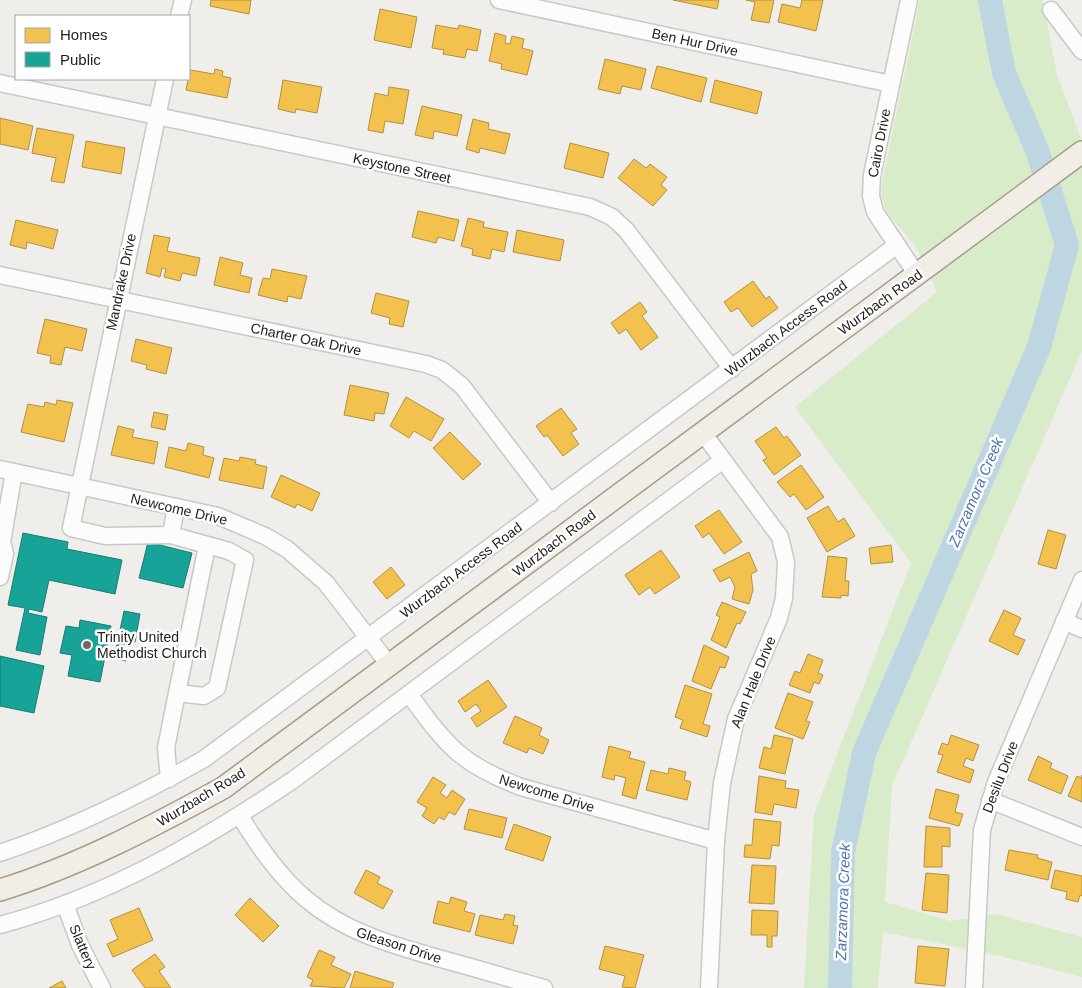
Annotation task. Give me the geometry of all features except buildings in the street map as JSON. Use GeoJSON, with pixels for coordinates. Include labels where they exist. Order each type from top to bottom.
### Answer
{"type":"FeatureCollection","features":[{"type":"Feature","properties":{"kind":"main road","name":"Wurzbach Road"},"geometry":{"type":"LineString","coordinates":[[0,890],[56,870],[153,827],[223,788],[1082,152]]}},
{"type":"Feature","properties":{"kind":"street"},"geometry":{"type":"LineString","coordinates":[[179,15],[183,0]]}},
{"type":"Feature","properties":{"kind":"street","name":"Ben Hur Drive"},"geometry":{"type":"LineString","coordinates":[[499,0],[891,84]]}},
{"type":"Feature","properties":{"kind":"street","name":"Cairo Drive"},"geometry":{"type":"LineString","coordinates":[[910,0],[872,175],[871,196],[875,212],[917,275]]}},
{"type":"Feature","properties":{"kind":"street"},"geometry":{"type":"LineString","coordinates":[[1051,10],[1082,51]]}},
{"type":"Feature","properties":{"kind":"street","name":"Mandrake Drive"},"geometry":{"type":"LineString","coordinates":[[165,80],[78,486],[71,528],[105,536],[171,535]]}},
{"type":"Feature","properties":{"kind":"street","name":"Keystone Street"},"geometry":{"type":"LineString","coordinates":[[0,83],[590,207],[612,217],[626,230],[732,369]]}},
{"type":"Feature","properties":{"kind":"street","name":"Wurzbach Access Road"},"geometry":{"type":"LineString","coordinates":[[0,853],[43,839],[134,799],[204,759],[897,245]]}},
{"type":"Feature","properties":{"kind":"street","name":"Charter Oak Drive"},"geometry":{"type":"LineString","coordinates":[[0,275],[426,364],[442,370],[462,386],[551,503]]}},
{"type":"Feature","properties":{"kind":"street","name":"Alan Hale Drive"},"geometry":{"type":"LineString","coordinates":[[703,433],[780,537],[786,562],[786,580],[779,618],[736,719],[722,783],[716,841],[709,988]]}},
{"type":"Feature","properties":{"kind":"street"},"geometry":{"type":"LineString","coordinates":[[0,924],[66,904],[137,874],[194,844],[240,816],[293,780],[723,460]]}},
{"type":"Feature","properties":{"kind":"street"},"geometry":{"type":"LineString","coordinates":[[0,578],[5,554],[2,542],[7,470]]}},
{"type":"Feature","properties":{"kind":"street","name":"Newcome Drive"},"geometry":{"type":"LineString","coordinates":[[7,470],[218,516],[242,525],[287,549],[326,583],[370,637],[390,666]]}},
{"type":"Feature","properties":{"kind":"street"},"geometry":{"type":"LineString","coordinates":[[176,507],[171,535],[229,551],[245,560],[217,688],[204,696],[177,693]]}},
{"type":"Feature","properties":{"kind":"street"},"geometry":{"type":"LineString","coordinates":[[169,779],[166,748],[207,546]]}},
{"type":"Feature","properties":{"kind":"street","name":"Desilu Drive"},"geometry":{"type":"LineString","coordinates":[[974,988],[981,844],[990,800],[1082,580]]}},
{"type":"Feature","properties":{"kind":"street"},"geometry":{"type":"LineString","coordinates":[[1064,621],[1082,629]]}},
{"type":"Feature","properties":{"kind":"street","name":"Newcome Drive"},"geometry":{"type":"LineString","coordinates":[[409,694],[440,736],[466,760],[489,775],[521,787],[716,841]]}},
{"type":"Feature","properties":{"kind":"street"},"geometry":{"type":"LineString","coordinates":[[990,800],[1082,837]]}},
{"type":"Feature","properties":{"kind":"street","name":"Gleason Drive"},"geometry":{"type":"LineString","coordinates":[[240,816],[272,864],[288,883],[327,915],[348,928],[394,946],[544,988]]}},
{"type":"Feature","properties":{"kind":"street","name":"Slattery"},"geometry":{"type":"LineString","coordinates":[[66,904],[80,945],[102,988]]}},
{"type":"Feature","properties":{"kind":"green space"},"geometry":{"type":"Polygon","coordinates":[[[920,0],[1043,0],[1057,75],[1082,141],[1082,351],[892,786],[885,902],[950,921],[996,914],[1082,937],[1082,977],[1000,956],[883,932],[878,988],[804,988],[814,814],[911,563],[795,407],[937,292],[918,250],[892,219],[884,206],[881,187],[920,0]]]}},
{"type":"Feature","properties":{"kind":"waterway","name":"Zarzamora Creek"},"geometry":{"type":"LineString","coordinates":[[840,988],[843,853],[864,753],[1039,347],[1067,245],[1037,150],[1004,73],[990,0]]}},
{"type":"Feature","properties":{"kind":"place","name":"Trinity United Methodist Church"},"geometry":{"type":"Point","coordinates":[87,645]}}]}
